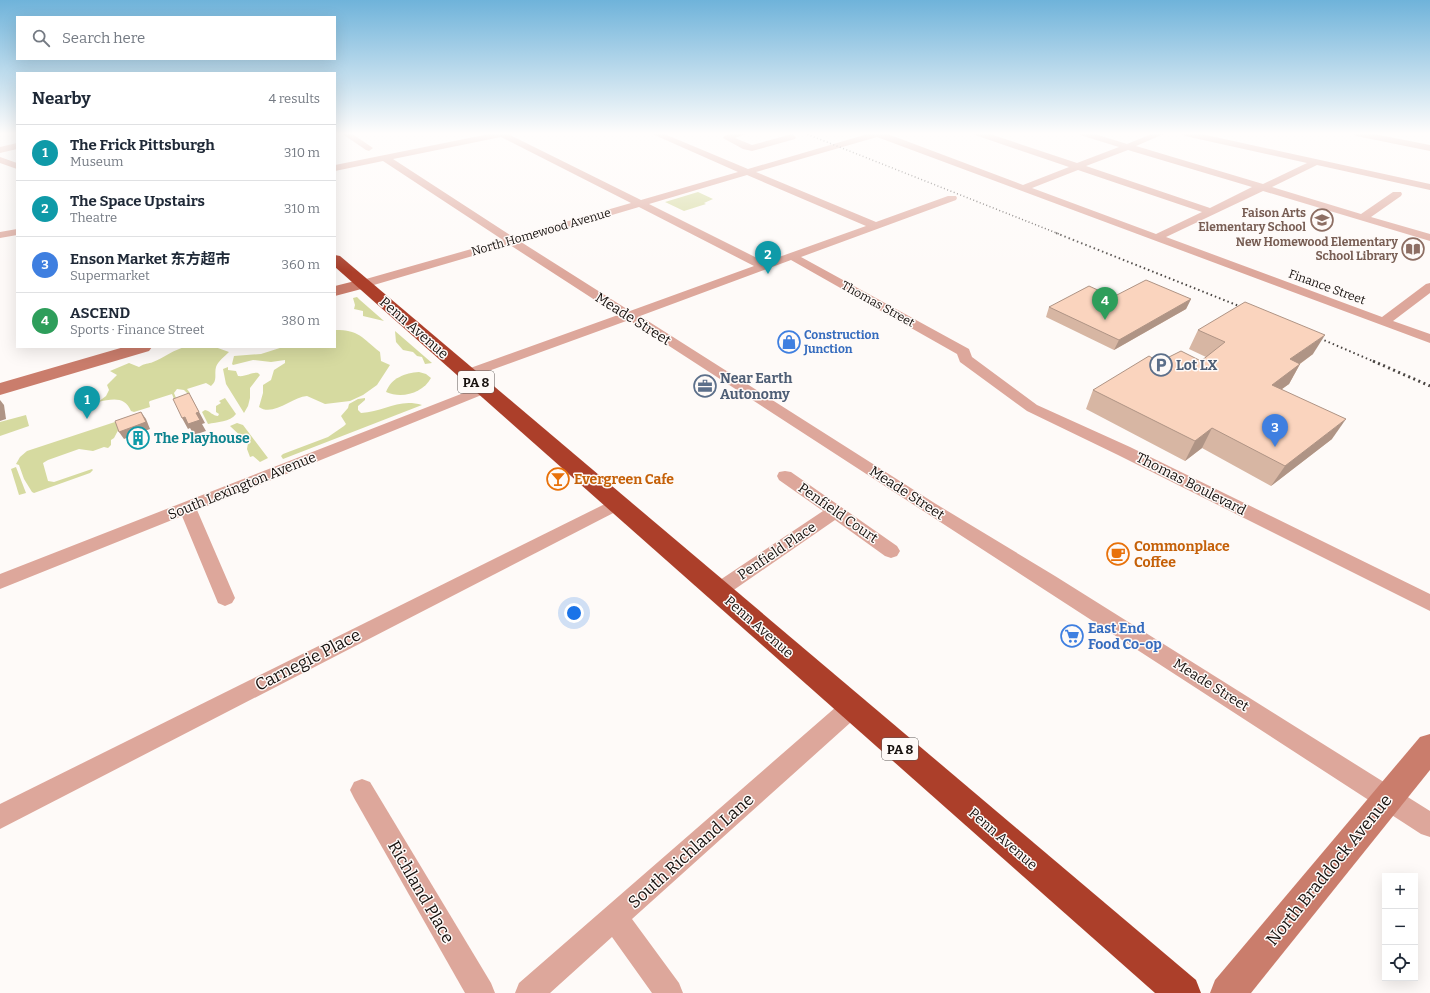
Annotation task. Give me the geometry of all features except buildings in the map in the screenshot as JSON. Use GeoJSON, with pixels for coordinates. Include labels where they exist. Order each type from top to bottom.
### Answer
{"type":"FeatureCollection","features":[{"type":"Feature","properties":{"kind":"highway","name":"Penn Avenue"},"geometry":{"type":"LineString","coordinates":[[336,261],[1183,993]]}},
{"type":"Feature","properties":{"kind":"main road"},"geometry":{"type":"LineString","coordinates":[[336,292],[362,284]]}},
{"type":"Feature","properties":{"kind":"main road"},"geometry":{"type":"LineString","coordinates":[[0,389],[137,348]]}},
{"type":"Feature","properties":{"kind":"main road","name":"North Braddock Avenue"},"geometry":{"type":"LineString","coordinates":[[1228,993],[1430,748]]}},
{"type":"Feature","properties":{"kind":"street","name":"Meade Street"},"geometry":{"type":"LineString","coordinates":[[418,179],[622,312],[630,315],[930,508],[1430,825]]}},
{"type":"Feature","properties":{"kind":"street"},"geometry":{"type":"LineString","coordinates":[[593,179],[764,266]]}},
{"type":"Feature","properties":{"kind":"street","name":"North Homewood Avenue"},"geometry":{"type":"LineString","coordinates":[[362,284],[721,179]]}},
{"type":"Feature","properties":{"kind":"street"},"geometry":{"type":"LineString","coordinates":[[765,179],[876,226]]}},
{"type":"Feature","properties":{"kind":"street","name":"Finance Street"},"geometry":{"type":"LineString","coordinates":[[1000,179],[1430,339]]}},
{"type":"Feature","properties":{"kind":"street"},"geometry":{"type":"LineString","coordinates":[[1023,188],[1045,179]]}},
{"type":"Feature","properties":{"kind":"street"},"geometry":{"type":"LineString","coordinates":[[1117,179],[1210,211]]}},
{"type":"Feature","properties":{"kind":"street"},"geometry":{"type":"LineString","coordinates":[[1233,179],[1430,238]]}},
{"type":"Feature","properties":{"kind":"street"},"geometry":{"type":"LineString","coordinates":[[1156,238],[1279,179]]}},
{"type":"Feature","properties":{"kind":"street"},"geometry":{"type":"LineString","coordinates":[[1395,179],[1430,187]]}},
{"type":"Feature","properties":{"kind":"street"},"geometry":{"type":"LineString","coordinates":[[1362,218],[1397,194]]}},
{"type":"Feature","properties":{"kind":"street"},"geometry":{"type":"LineString","coordinates":[[467,374],[952,198]]}},
{"type":"Feature","properties":{"kind":"street"},"geometry":{"type":"LineString","coordinates":[[0,235],[16,232]]}},
{"type":"Feature","properties":{"kind":"street","name":"Thomas Street"},"geometry":{"type":"LineString","coordinates":[[791,256],[964,352]]}},
{"type":"Feature","properties":{"kind":"street"},"geometry":{"type":"LineString","coordinates":[[1383,322],[1430,287]]}},
{"type":"Feature","properties":{"kind":"street","name":"Thomas Boulevard"},"geometry":{"type":"LineString","coordinates":[[964,352],[965,359],[1032,408],[1124,451],[1430,603]]}},
{"type":"Feature","properties":{"kind":"street","name":"South Lexington Avenue"},"geometry":{"type":"LineString","coordinates":[[0,582],[484,389]]}},
{"type":"Feature","properties":{"kind":"street","name":"Penfield Court"},"geometry":{"type":"LineString","coordinates":[[785,476],[891,551]]}},
{"type":"Feature","properties":{"kind":"street","name":"Carnegie Place"},"geometry":{"type":"LineString","coordinates":[[0,817],[617,504]]}},
{"type":"Feature","properties":{"kind":"street"},"geometry":{"type":"LineString","coordinates":[[187,508],[225,598]]}},
{"type":"Feature","properties":{"kind":"street","name":"Penfield Place"},"geometry":{"type":"LineString","coordinates":[[718,591],[836,511]]}},
{"type":"Feature","properties":{"kind":"street","name":"South Richland Lane"},"geometry":{"type":"LineString","coordinates":[[529,993],[615,919],[852,707]]}},
{"type":"Feature","properties":{"kind":"street","name":"Richland Place"},"geometry":{"type":"LineString","coordinates":[[362,790],[481,993]]}},
{"type":"Feature","properties":{"kind":"street"},"geometry":{"type":"LineString","coordinates":[[615,919],[669,993]]}},
{"type":"Feature","properties":{"kind":"green space"},"geometry":{"type":"Polygon","coordinates":[[[698,192],[713,199],[704,203],[706,204],[684,211],[665,202],[698,192]]]}},
{"type":"Feature","properties":{"kind":"green space"},"geometry":{"type":"Polygon","coordinates":[[[357,297],[384,321],[363,316],[363,311],[354,309],[355,305],[353,298],[357,297]]]}},
{"type":"Feature","properties":{"kind":"green space"},"geometry":{"type":"Polygon","coordinates":[[[336,330],[343,330],[350,331],[360,336],[380,352],[381,361],[390,365],[377,385],[363,395],[350,401],[325,404],[307,396],[270,410],[259,407],[263,393],[263,385],[271,380],[274,370],[285,363],[285,360],[271,362],[253,360],[232,364],[234,356],[261,354],[280,348],[336,348],[336,330]]]}},
{"type":"Feature","properties":{"kind":"green space"},"geometry":{"type":"Polygon","coordinates":[[[395,331],[432,363],[425,364],[422,357],[417,356],[413,352],[403,350],[396,342],[395,331]]]}},
{"type":"Feature","properties":{"kind":"green space"},"geometry":{"type":"Polygon","coordinates":[[[183,348],[218,348],[229,352],[217,365],[215,370],[215,379],[211,386],[206,383],[187,389],[190,393],[188,394],[184,390],[177,389],[174,393],[176,398],[174,399],[172,394],[150,401],[150,407],[134,412],[131,411],[122,401],[108,400],[98,402],[106,396],[109,390],[107,385],[117,375],[110,371],[129,363],[139,367],[151,363],[183,348]]]}},
{"type":"Feature","properties":{"kind":"green space"},"geometry":{"type":"Polygon","coordinates":[[[228,367],[228,370],[236,371],[238,376],[256,373],[260,375],[250,388],[250,398],[244,413],[226,384],[223,369],[228,367]]]}},
{"type":"Feature","properties":{"kind":"green space"},"geometry":{"type":"Polygon","coordinates":[[[419,372],[426,374],[431,378],[423,388],[405,395],[386,392],[391,383],[399,377],[419,372]]]}},
{"type":"Feature","properties":{"kind":"green space"},"geometry":{"type":"Polygon","coordinates":[[[225,398],[236,414],[230,419],[208,424],[202,412],[205,410],[218,416],[219,414],[216,412],[216,406],[221,403],[219,401],[225,398]]]}},
{"type":"Feature","properties":{"kind":"green space"},"geometry":{"type":"Polygon","coordinates":[[[365,398],[365,400],[358,406],[358,410],[361,413],[398,404],[413,403],[422,405],[283,459],[281,456],[283,454],[328,437],[344,426],[346,424],[341,416],[348,408],[349,404],[358,399],[365,398]]]}},
{"type":"Feature","properties":{"kind":"green space"},"geometry":{"type":"Polygon","coordinates":[[[26,415],[29,426],[0,436],[0,422],[26,415]]]}},
{"type":"Feature","properties":{"kind":"green space"},"geometry":{"type":"Polygon","coordinates":[[[124,419],[114,438],[111,440],[111,445],[108,448],[104,447],[93,451],[79,449],[43,463],[48,481],[54,482],[92,469],[93,470],[90,473],[34,493],[32,492],[24,479],[19,465],[16,464],[20,457],[27,451],[124,419]]]}},
{"type":"Feature","properties":{"kind":"green space"},"geometry":{"type":"Polygon","coordinates":[[[237,423],[243,425],[268,458],[260,462],[253,456],[250,457],[247,449],[248,443],[230,426],[237,423]]]}},
{"type":"Feature","properties":{"kind":"green space"},"geometry":{"type":"Polygon","coordinates":[[[16,467],[26,493],[19,495],[11,469],[16,467]]]}},
{"type":"Feature","properties":{"kind":"railway"},"geometry":{"type":"LineString","coordinates":[[921,179],[1059,234]]}},
{"type":"Feature","properties":{"kind":"railway"},"geometry":{"type":"LineString","coordinates":[[1056,233],[1249,310]]}},
{"type":"Feature","properties":{"kind":"railway"},"geometry":{"type":"LineString","coordinates":[[1312,335],[1375,362]]}},
{"type":"Feature","properties":{"kind":"railway"},"geometry":{"type":"LineString","coordinates":[[1373,361],[1430,386]]}},
{"type":"Feature","properties":{"kind":"place","name":"Faison Arts Elementary School"},"geometry":{"type":"Point","coordinates":[1322,220]}},
{"type":"Feature","properties":{"kind":"place","name":"New Homewood Elementary School Library"},"geometry":{"type":"Point","coordinates":[1413,249]}},
{"type":"Feature","properties":{"kind":"place","name":"The Space Upstairs"},"geometry":{"type":"Point","coordinates":[768,274]}},
{"type":"Feature","properties":{"kind":"place","name":"ASCEND"},"geometry":{"type":"Point","coordinates":[1105,320]}},
{"type":"Feature","properties":{"kind":"place","name":"Construction Junction"},"geometry":{"type":"Point","coordinates":[789,342]}},
{"type":"Feature","properties":{"kind":"place","name":"Lot LX"},"geometry":{"type":"Point","coordinates":[1161,365]}},
{"type":"Feature","properties":{"kind":"place","name":"Near Earth Autonomy"},"geometry":{"type":"Point","coordinates":[705,386]}},
{"type":"Feature","properties":{"kind":"place","name":"The Frick Pittsburgh"},"geometry":{"type":"Point","coordinates":[87,419]}},
{"type":"Feature","properties":{"kind":"place","name":"The Playhouse"},"geometry":{"type":"Point","coordinates":[138,438]}},
{"type":"Feature","properties":{"kind":"place","name":"Enson Market 东方超市"},"geometry":{"type":"Point","coordinates":[1275,447]}},
{"type":"Feature","properties":{"kind":"place","name":"Evergreen Cafe"},"geometry":{"type":"Point","coordinates":[558,479]}},
{"type":"Feature","properties":{"kind":"place","name":"Commonplace Coffee"},"geometry":{"type":"Point","coordinates":[1118,554]}},
{"type":"Feature","properties":{"kind":"place","name":"East End Food Co-op"},"geometry":{"type":"Point","coordinates":[1072,636]}}]}
